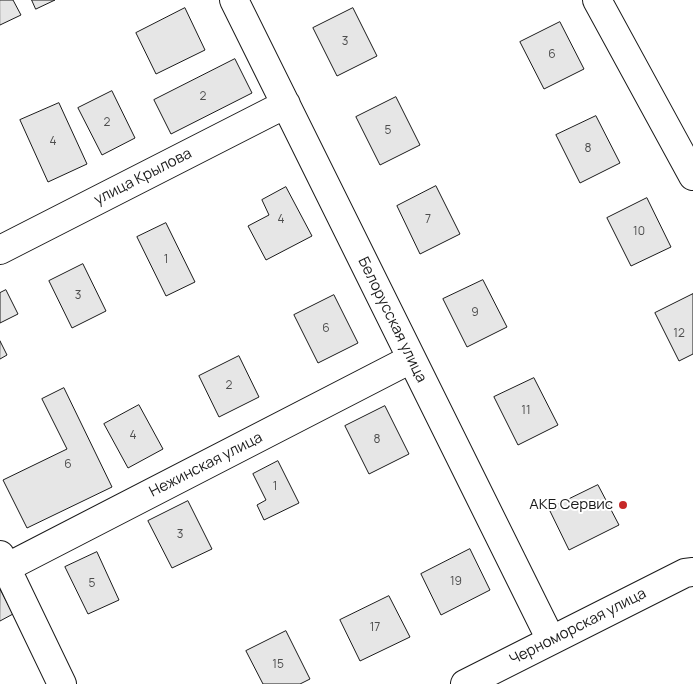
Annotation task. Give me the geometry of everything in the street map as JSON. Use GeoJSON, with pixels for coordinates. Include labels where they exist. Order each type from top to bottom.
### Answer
{"type":"FeatureCollection","features":[{"type":"Feature","properties":{"kind":"street","name":"Белорусская улица"},"geometry":{"type":"LineString","coordinates":[[234,0],[552,640]]}},
{"type":"Feature","properties":{"kind":"street"},"geometry":{"type":"LineString","coordinates":[[597,0],[693,176]]}},
{"type":"Feature","properties":{"kind":"street","name":"улица Крылова"},"geometry":{"type":"LineString","coordinates":[[0,250],[286,104]]}},
{"type":"Feature","properties":{"kind":"street","name":"Нежинская улица"},"geometry":{"type":"LineString","coordinates":[[2,565],[411,359]]}},
{"type":"Feature","properties":{"kind":"street"},"geometry":{"type":"LineString","coordinates":[[2,565],[62,684]]}},
{"type":"Feature","properties":{"kind":"street","name":"Черноморская улица"},"geometry":{"type":"LineString","coordinates":[[464,684],[552,640],[690,566]]}},
{"type":"Feature","properties":{"kind":"building"},"geometry":{"type":"Polygon","coordinates":[[[0,0],[13,0],[21,15],[0,25],[0,0]]]}},
{"type":"Feature","properties":{"kind":"building"},"geometry":{"type":"Polygon","coordinates":[[[32,0],[55,0],[36,9],[32,0]]]}},
{"type":"Feature","properties":{"kind":"building"},"geometry":{"type":"Polygon","coordinates":[[[185,8],[205,50],[156,74],[136,33],[185,8]]]}},
{"type":"Feature","properties":{"kind":"building"},"geometry":{"type":"Polygon","coordinates":[[[353,8],[377,56],[337,76],[313,28],[353,8]]]}},
{"type":"Feature","properties":{"kind":"building"},"geometry":{"type":"Polygon","coordinates":[[[560,22],[584,69],[544,89],[520,42],[560,22]]]}},
{"type":"Feature","properties":{"kind":"building"},"geometry":{"type":"Polygon","coordinates":[[[235,59],[252,93],[171,134],[154,100],[235,59]]]}},
{"type":"Feature","properties":{"kind":"building"},"geometry":{"type":"Polygon","coordinates":[[[112,91],[135,138],[102,155],[78,108],[112,91]]]}},
{"type":"Feature","properties":{"kind":"building"},"geometry":{"type":"Polygon","coordinates":[[[396,97],[420,145],[380,165],[356,117],[396,97]]]}},
{"type":"Feature","properties":{"kind":"building"},"geometry":{"type":"Polygon","coordinates":[[[59,103],[87,164],[48,182],[20,120],[59,103]]]}},
{"type":"Feature","properties":{"kind":"building"},"geometry":{"type":"Polygon","coordinates":[[[596,116],[620,163],[580,183],[556,135],[596,116]]]}},
{"type":"Feature","properties":{"kind":"building"},"geometry":{"type":"Polygon","coordinates":[[[436,186],[460,234],[420,254],[397,206],[436,186]]]}},
{"type":"Feature","properties":{"kind":"building"},"geometry":{"type":"Polygon","coordinates":[[[286,187],[312,236],[266,260],[248,226],[269,215],[262,200],[286,187]]]}},
{"type":"Feature","properties":{"kind":"building"},"geometry":{"type":"Polygon","coordinates":[[[647,198],[671,247],[631,266],[607,218],[647,198]]]}},
{"type":"Feature","properties":{"kind":"building"},"geometry":{"type":"Polygon","coordinates":[[[166,223],[195,282],[166,296],[137,237],[166,223]]]}},
{"type":"Feature","properties":{"kind":"building"},"geometry":{"type":"Polygon","coordinates":[[[83,264],[106,311],[72,328],[49,281],[83,264]]]}},
{"type":"Feature","properties":{"kind":"building"},"geometry":{"type":"Polygon","coordinates":[[[483,280],[507,327],[467,347],[443,299],[483,280]]]}},
{"type":"Feature","properties":{"kind":"building"},"geometry":{"type":"Polygon","coordinates":[[[6,290],[18,314],[0,323],[0,293],[6,290]]]}},
{"type":"Feature","properties":{"kind":"building"},"geometry":{"type":"Polygon","coordinates":[[[693,294],[693,354],[679,361],[655,313],[693,294]]]}},
{"type":"Feature","properties":{"kind":"building"},"geometry":{"type":"Polygon","coordinates":[[[334,295],[358,343],[318,363],[294,315],[334,295]]]}},
{"type":"Feature","properties":{"kind":"building"},"geometry":{"type":"Polygon","coordinates":[[[0,341],[7,355],[0,359],[0,341]]]}},
{"type":"Feature","properties":{"kind":"building"},"geometry":{"type":"Polygon","coordinates":[[[239,356],[259,397],[219,417],[199,376],[239,356]]]}},
{"type":"Feature","properties":{"kind":"building"},"geometry":{"type":"Polygon","coordinates":[[[534,378],[558,425],[518,445],[494,397],[534,378]]]}},
{"type":"Feature","properties":{"kind":"building"},"geometry":{"type":"Polygon","coordinates":[[[64,388],[112,487],[27,528],[3,480],[67,449],[42,399],[64,388]]]}},
{"type":"Feature","properties":{"kind":"building"},"geometry":{"type":"Polygon","coordinates":[[[139,405],[163,449],[128,468],[104,424],[139,405]]]}},
{"type":"Feature","properties":{"kind":"building"},"geometry":{"type":"Polygon","coordinates":[[[385,406],[409,454],[369,474],[345,426],[385,406]]]}},
{"type":"Feature","properties":{"kind":"building"},"geometry":{"type":"Polygon","coordinates":[[[278,461],[299,503],[264,520],[257,505],[266,500],[253,474],[278,461]]]}},
{"type":"Feature","properties":{"kind":"building"},"geometry":{"type":"Polygon","coordinates":[[[598,485],[619,525],[569,550],[549,509],[598,485]]]}},
{"type":"Feature","properties":{"kind":"building"},"geometry":{"type":"Polygon","coordinates":[[[188,501],[212,549],[172,568],[148,521],[188,501]]]}},
{"type":"Feature","properties":{"kind":"building"},"geometry":{"type":"Polygon","coordinates":[[[470,549],[490,590],[441,615],[421,574],[470,549]]]}},
{"type":"Feature","properties":{"kind":"building"},"geometry":{"type":"Polygon","coordinates":[[[97,552],[119,600],[88,614],[65,567],[97,552]]]}},
{"type":"Feature","properties":{"kind":"building"},"geometry":{"type":"Polygon","coordinates":[[[0,589],[13,614],[0,621],[0,589]]]}},
{"type":"Feature","properties":{"kind":"building"},"geometry":{"type":"Polygon","coordinates":[[[389,596],[410,637],[360,661],[340,620],[389,596]]]}},
{"type":"Feature","properties":{"kind":"building"},"geometry":{"type":"Polygon","coordinates":[[[286,631],[310,679],[300,684],[263,684],[246,651],[286,631]]]}},
{"type":"Feature","properties":{"kind":"place","name":"АКБ Сервис"},"geometry":{"type":"Point","coordinates":[623,505]}}]}
